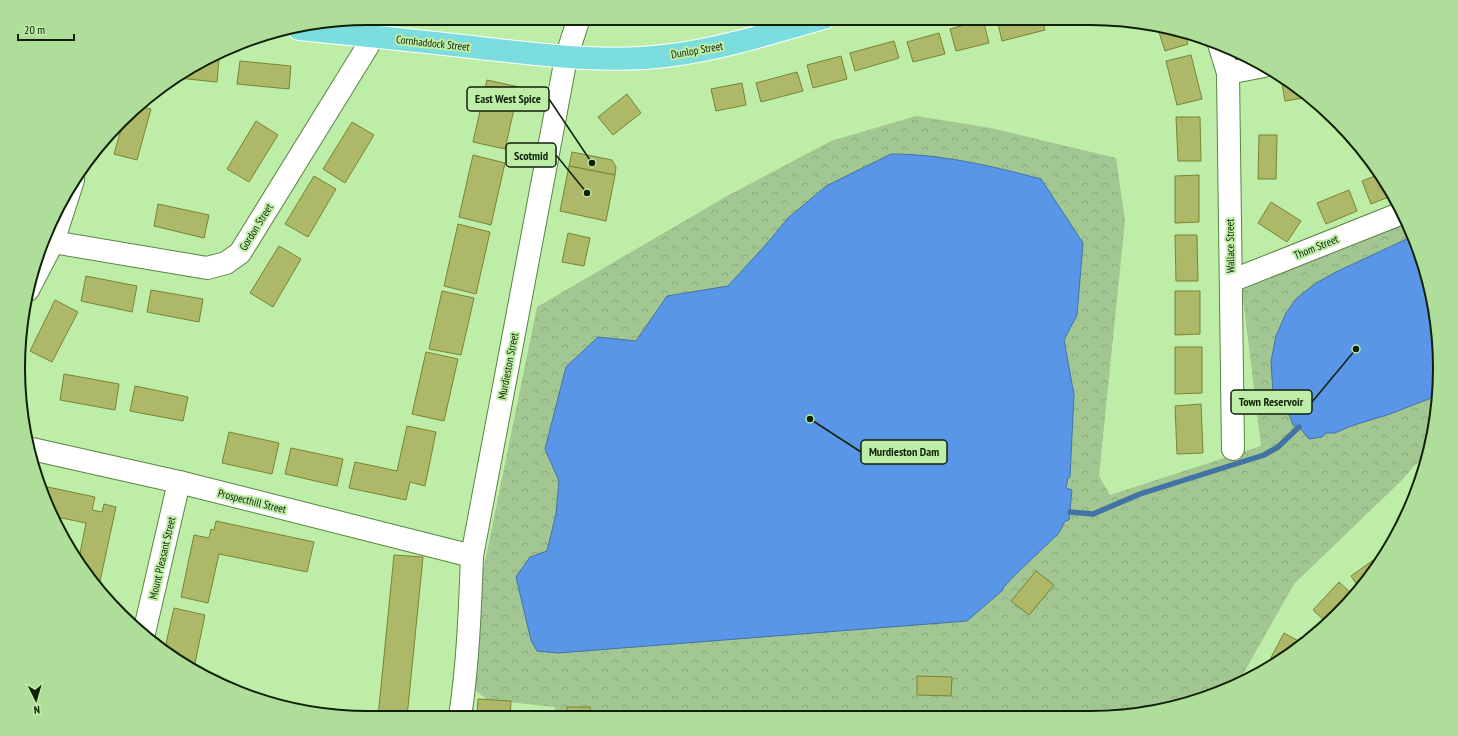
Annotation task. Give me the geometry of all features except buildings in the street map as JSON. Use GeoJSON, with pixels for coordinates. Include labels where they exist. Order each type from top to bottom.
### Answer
{"type":"FeatureCollection","features":[{"type":"Feature","properties":{"kind":"main road","name":"Dunlop Street"},"geometry":{"type":"LineString","coordinates":[[566,58],[617,59],[673,55],[725,46],[799,25]]}},
{"type":"Feature","properties":{"kind":"main road","name":"Cornhaddock Street"},"geometry":{"type":"LineString","coordinates":[[311,30],[566,58]]}},
{"type":"Feature","properties":{"kind":"street","name":"Murdieston Street"},"geometry":{"type":"LineString","coordinates":[[461,711],[470,622],[472,556],[566,58],[577,25]]}},
{"type":"Feature","properties":{"kind":"street","name":"Gordon Street"},"geometry":{"type":"LineString","coordinates":[[53,242],[207,268],[226,263],[240,253],[374,36]]}},
{"type":"Feature","properties":{"kind":"street","name":"Wallace Street"},"geometry":{"type":"LineString","coordinates":[[1221,51],[1228,73],[1233,449]]}},
{"type":"Feature","properties":{"kind":"street"},"geometry":{"type":"LineString","coordinates":[[1228,73],[1256,68]]}},
{"type":"Feature","properties":{"kind":"street"},"geometry":{"type":"LineString","coordinates":[[41,265],[53,242],[63,210]]}},
{"type":"Feature","properties":{"kind":"street","name":"Thom Street"},"geometry":{"type":"LineString","coordinates":[[1231,281],[1397,215]]}},
{"type":"Feature","properties":{"kind":"street","name":"Prospecthill Street"},"geometry":{"type":"LineString","coordinates":[[36,451],[179,482],[472,556]]}},
{"type":"Feature","properties":{"kind":"street","name":"Mount Pleasant Street"},"geometry":{"type":"LineString","coordinates":[[145,629],[179,482]]}},
{"type":"Feature","properties":{"kind":"green space"},"geometry":{"type":"Polygon","coordinates":[[[916,116],[991,128],[1116,158],[1125,220],[1099,476],[1110,495],[1261,446],[1242,290],[1401,222],[1415,258],[1421,279],[1430,323],[1432,346],[1433,368],[1430,413],[1420,462],[1294,584],[1242,676],[1200,693],[1179,699],[1135,708],[1090,711],[555,711],[555,707],[488,700],[465,682],[470,622],[487,552],[537,307],[727,196],[831,141],[916,116]]]}},
{"type":"Feature","properties":{"kind":"water"},"geometry":{"type":"Polygon","coordinates":[[[891,154],[948,158],[1041,179],[1083,243],[1077,315],[1064,340],[1074,395],[1070,477],[1068,478],[1066,488],[1072,490],[1069,520],[1065,521],[1059,533],[1016,574],[1003,588],[1003,590],[967,621],[558,653],[537,651],[531,640],[516,577],[530,557],[547,551],[556,514],[559,481],[545,449],[566,367],[598,337],[636,341],[667,296],[728,286],[787,219],[826,186],[891,154]]]}},
{"type":"Feature","properties":{"kind":"water"},"geometry":{"type":"Polygon","coordinates":[[[1408,239],[1421,279],[1430,323],[1433,368],[1431,398],[1335,433],[1326,433],[1322,437],[1309,439],[1299,427],[1293,425],[1289,414],[1273,393],[1271,361],[1276,336],[1286,313],[1297,298],[1316,283],[1408,239]]]}},
{"type":"Feature","properties":{"kind":"waterway"},"geometry":{"type":"LineString","coordinates":[[1070,512],[1093,514],[1140,494],[1264,455],[1278,447],[1299,427]]}},
{"type":"Feature","properties":{"kind":"place","name":"East West Spice"},"geometry":{"type":"Point","coordinates":[592,163]}},
{"type":"Feature","properties":{"kind":"place","name":"Scotmid"},"geometry":{"type":"Point","coordinates":[587,193]}},
{"type":"Feature","properties":{"kind":"place","name":"Town Reservoir"},"geometry":{"type":"Point","coordinates":[1356,349]}},
{"type":"Feature","properties":{"kind":"place","name":"Murdieston Dam"},"geometry":{"type":"Point","coordinates":[810,419]}}]}
